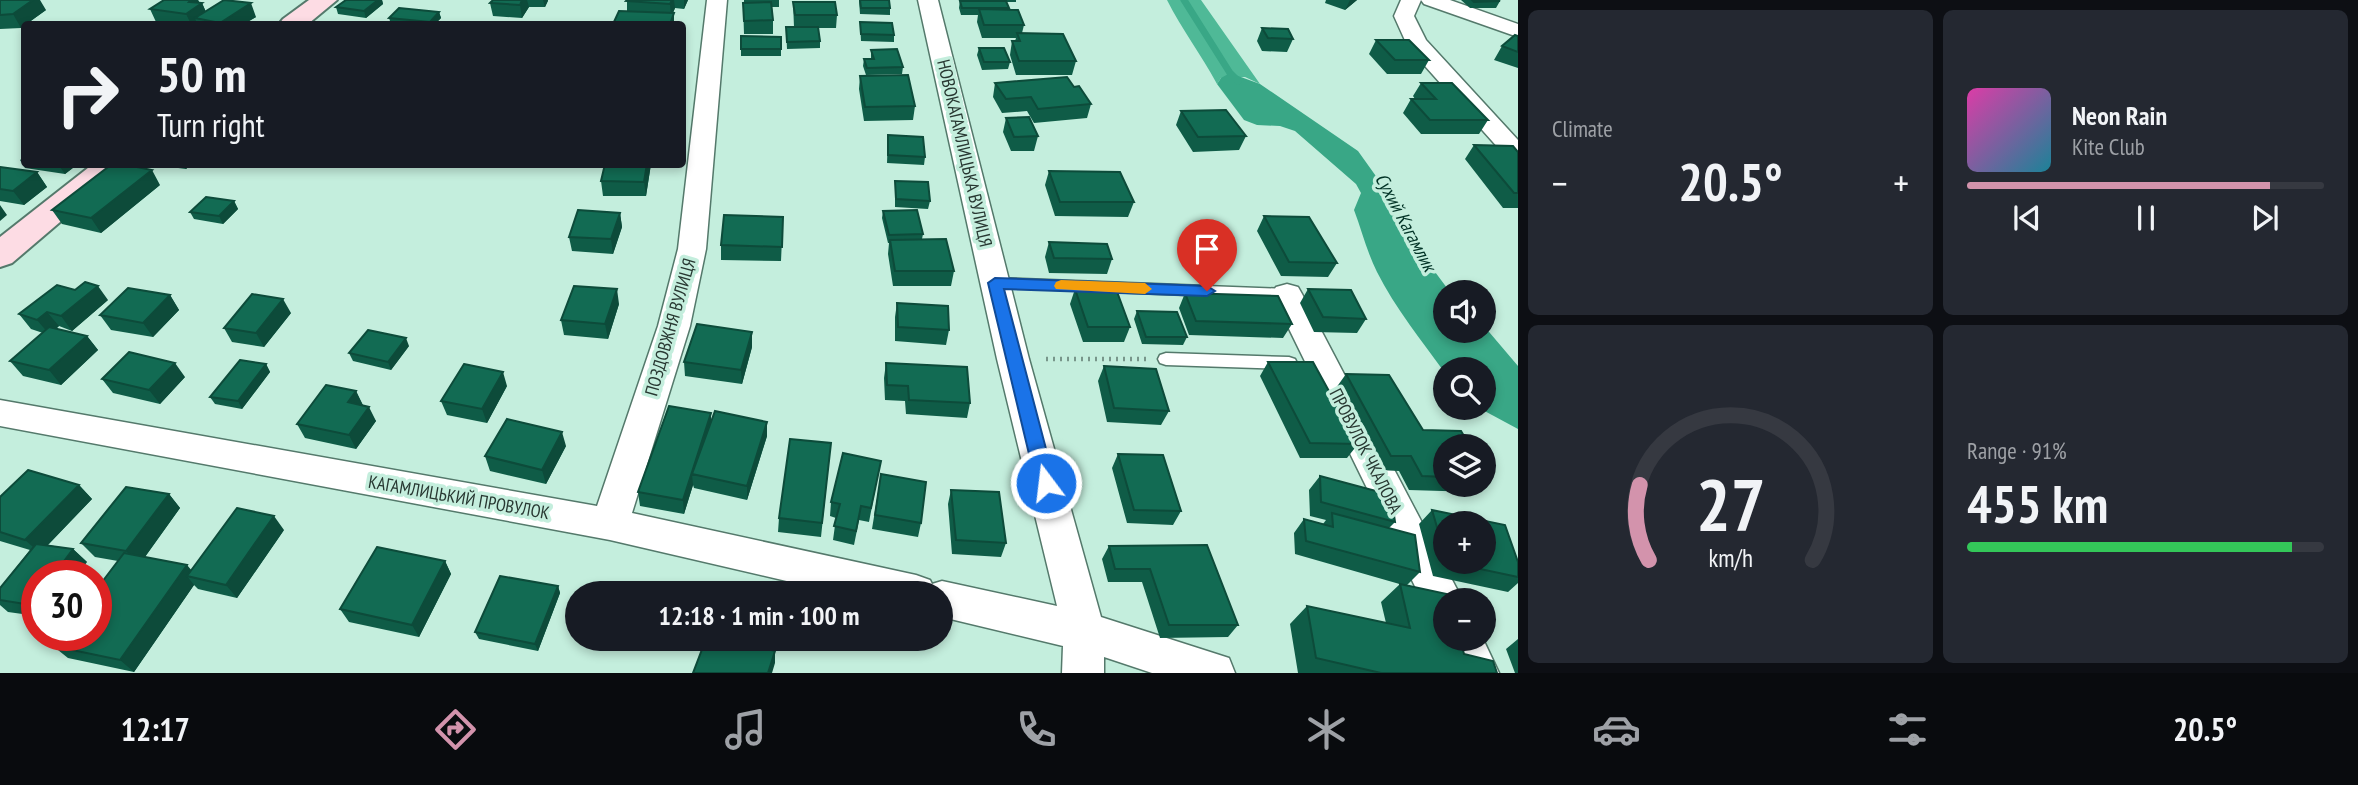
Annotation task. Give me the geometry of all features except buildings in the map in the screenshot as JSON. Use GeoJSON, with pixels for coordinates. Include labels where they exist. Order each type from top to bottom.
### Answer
{"type":"FeatureCollection","features":[{"type":"Feature","properties":{"kind":"street"},"geometry":{"type":"LineString","coordinates":[[296,21],[325,0]]}},
{"type":"Feature","properties":{"kind":"street","name":"ПОЗДОВЖНЯ ВУЛИЦЯ"},"geometry":{"type":"LineString","coordinates":[[610,524],[674,326],[692,248],[717,0]]}},
{"type":"Feature","properties":{"kind":"street","name":"НОВОКАГАМЛИЦЬКА ВУЛИЦЯ"},"geometry":{"type":"LineString","coordinates":[[928,0],[1013,359],[1084,631],[1083,673]]}},
{"type":"Feature","properties":{"kind":"street"},"geometry":{"type":"LineString","coordinates":[[1412,0],[1404,16],[1416,43],[1518,155]]}},
{"type":"Feature","properties":{"kind":"street"},"geometry":{"type":"LineString","coordinates":[[1431,0],[1518,31]]}},
{"type":"Feature","properties":{"kind":"street"},"geometry":{"type":"LineString","coordinates":[[0,255],[108,168]]}},
{"type":"Feature","properties":{"kind":"street","name":"ПРОВУЛОК ЧКАЛОВА"},"geometry":{"type":"LineString","coordinates":[[1287,294],[1436,588]]}},
{"type":"Feature","properties":{"kind":"street","name":"КАГАМЛИЦЬКИЙ ПРОВУЛОК"},"geometry":{"type":"LineString","coordinates":[[0,413],[610,524],[863,581]]}},
{"type":"Feature","properties":{"kind":"street"},"geometry":{"type":"LineString","coordinates":[[953,601],[1084,631],[1214,673]]}},
{"type":"Feature","properties":{"kind":"street"},"geometry":{"type":"LineString","coordinates":[[1467,651],[1478,673]]}},
{"type":"Feature","properties":{"kind":"lane"},"geometry":{"type":"LineString","coordinates":[[995,283],[1287,294]]}},
{"type":"Feature","properties":{"kind":"lane"},"geometry":{"type":"LineString","coordinates":[[1166,359],[1322,364]]}},
{"type":"Feature","properties":{"kind":"path"},"geometry":{"type":"LineString","coordinates":[[1013,359],[1166,359]]}},
{"type":"Feature","properties":{"kind":"shaded area"},"geometry":{"type":"Polygon","coordinates":[[[1167,0],[1201,0],[1260,84],[1245,77],[1221,78],[1217,84],[1167,0]]]}},
{"type":"Feature","properties":{"kind":"shaded area"},"geometry":{"type":"Polygon","coordinates":[[[1230,73],[1260,84],[1358,151],[1398,207],[1409,237],[1441,280],[1433,280],[1433,343],[1496,343],[1496,340],[1518,366],[1518,429],[1496,417],[1496,357],[1433,357],[1400,311],[1367,249],[1354,210],[1361,193],[1356,184],[1295,131],[1280,126],[1257,125],[1244,120],[1217,84],[1230,73]]]}},
{"type":"Feature","properties":{"kind":"waterway","name":"Сухий Кагамлик"},"geometry":{"type":"LineString","coordinates":[[1184,0],[1230,73],[1238,81]]}},
{"type":"Feature","properties":{"kind":"slow traffic"},"geometry":{"type":"LineString","coordinates":[[1061,286],[1145,289]]}},
{"type":"Feature","properties":{"kind":"route"},"geometry":{"type":"LineString","coordinates":[[1046,483],[995,283],[1207,291]]}}]}
